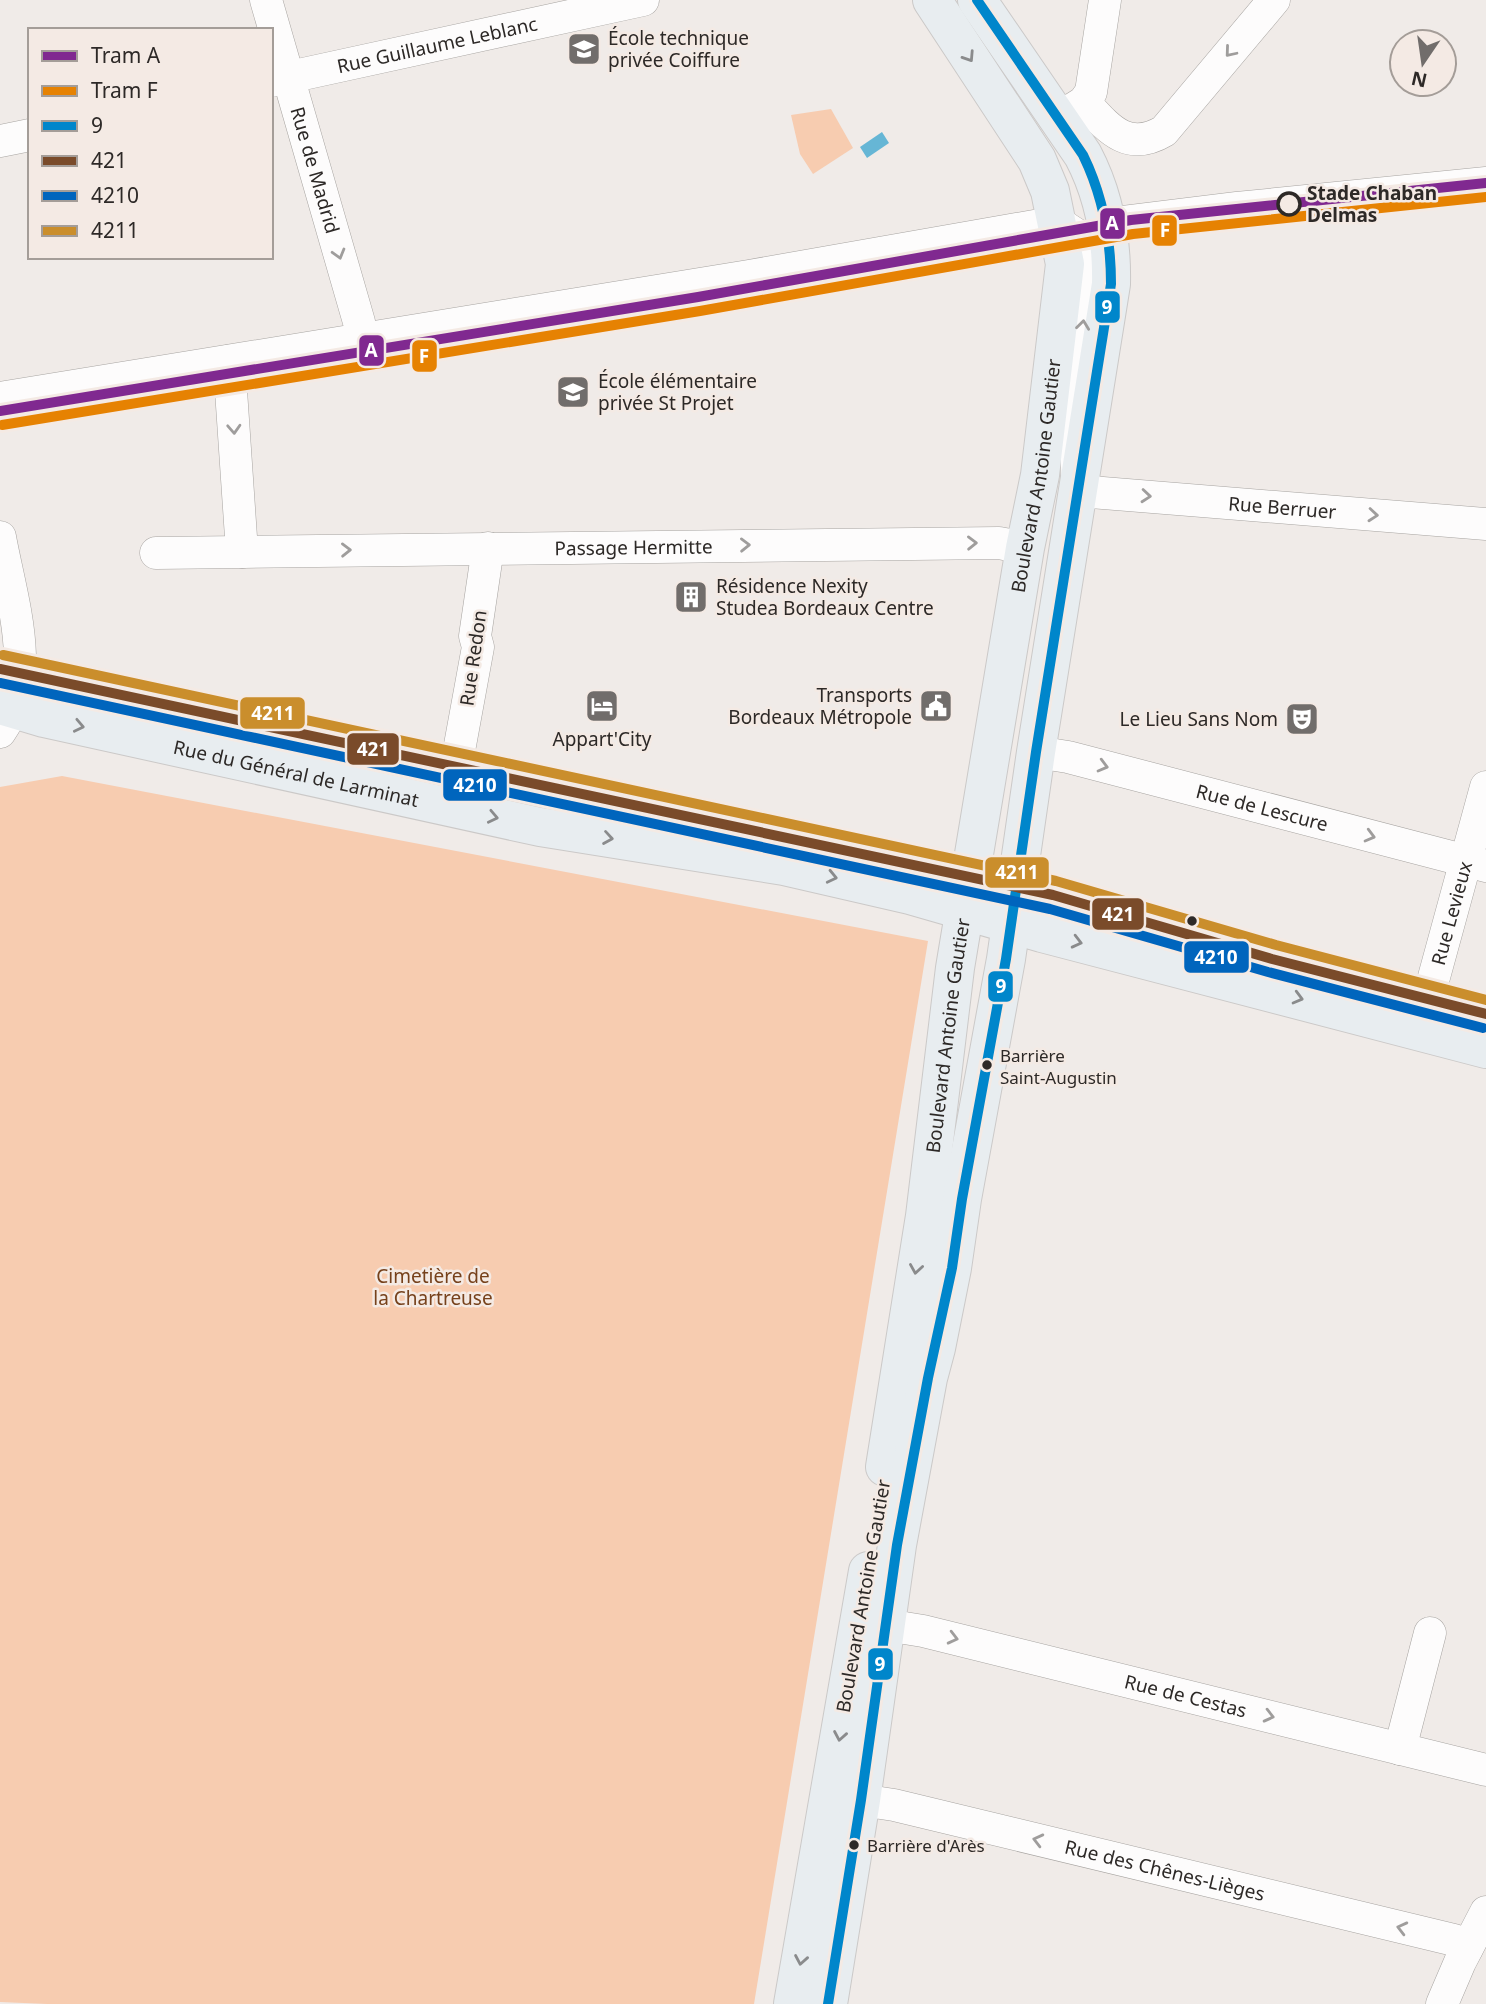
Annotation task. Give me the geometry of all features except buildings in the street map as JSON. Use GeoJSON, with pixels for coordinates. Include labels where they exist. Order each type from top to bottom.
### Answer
{"type":"FeatureCollection","features":[{"type":"Feature","properties":{"kind":"main road"},"geometry":{"type":"LineString","coordinates":[[932,0],[1037,160],[1050,191],[1057,222]]}},
{"type":"Feature","properties":{"kind":"main road","name":"Boulevard Antoine Gautier"},"geometry":{"type":"LineString","coordinates":[[793,2004],[877,1520],[925,1216],[955,968],[990,899],[1036,752],[1111,284],[1107,224],[1097,181],[1083,155],[1071,111],[977,0]]}},
{"type":"Feature","properties":{"kind":"main road","name":"Boulevard Antoine Gautier"},"geometry":{"type":"LineString","coordinates":[[828,2004],[861,1800],[899,1534],[953,1262],[962,1199],[964,1084],[1018,695],[1023,564],[1040,475],[1062,297],[1065,264],[1057,222]]}},
{"type":"Feature","properties":{"kind":"main road","name":"Rue du Général de Larminat"},"geometry":{"type":"LineString","coordinates":[[6,694],[456,767],[990,899]]}},
{"type":"Feature","properties":{"kind":"main road","name":"Rue du Général de Larminat"},"geometry":{"type":"LineString","coordinates":[[6,694],[540,827],[784,866],[910,895],[990,899]]}},
{"type":"Feature","properties":{"kind":"main road"},"geometry":{"type":"LineString","coordinates":[[990,899],[1053,895],[1272,959],[1486,1014]]}},
{"type":"Feature","properties":{"kind":"main road"},"geometry":{"type":"LineString","coordinates":[[990,899],[1486,1049]]}},
{"type":"Feature","properties":{"kind":"street","name":"Rue de Madrid"},"geometry":{"type":"LineString","coordinates":[[265,0],[270,28]]}},
{"type":"Feature","properties":{"kind":"street","name":"Rue Guillaume Leblanc"},"geometry":{"type":"LineString","coordinates":[[279,79],[643,0]]}},
{"type":"Feature","properties":{"kind":"street"},"geometry":{"type":"LineString","coordinates":[[1105,0],[1091,92],[1071,111],[1136,141],[1151,139],[1164,131],[1274,0]]}},
{"type":"Feature","properties":{"kind":"street","name":"Rue de Madrid"},"geometry":{"type":"LineString","coordinates":[[273,45],[279,79],[359,322],[362,340]]}},
{"type":"Feature","properties":{"kind":"street"},"geometry":{"type":"LineString","coordinates":[[0,141],[28,135]]}},
{"type":"Feature","properties":{"kind":"street"},"geometry":{"type":"LineString","coordinates":[[1107,224],[1486,183]]}},
{"type":"Feature","properties":{"kind":"street"},"geometry":{"type":"LineString","coordinates":[[0,398],[761,274],[1057,222]]}},
{"type":"Feature","properties":{"kind":"street","name":"Boulevard Antoine Gautier"},"geometry":{"type":"LineString","coordinates":[[1057,222],[1077,235],[1087,261],[1086,296],[1074,393],[1078,491]]}},
{"type":"Feature","properties":{"kind":"street"},"geometry":{"type":"LineString","coordinates":[[229,361],[242,552]]}},
{"type":"Feature","properties":{"kind":"street","name":"Rue Berruer"},"geometry":{"type":"LineString","coordinates":[[1078,491],[1486,524]]}},
{"type":"Feature","properties":{"kind":"street"},"geometry":{"type":"LineString","coordinates":[[0,537],[18,634],[6,694]]}},
{"type":"Feature","properties":{"kind":"street","name":"Passage Hermitte"},"geometry":{"type":"LineString","coordinates":[[156,552],[999,543],[1023,564]]}},
{"type":"Feature","properties":{"kind":"street","name":"Rue Redon"},"geometry":{"type":"LineString","coordinates":[[456,767],[478,647],[475,636],[488,548]]}},
{"type":"Feature","properties":{"kind":"street","name":"Rue de Lescure"},"geometry":{"type":"LineString","coordinates":[[1036,752],[1069,757],[1476,864]]}},
{"type":"Feature","properties":{"kind":"street","name":"Rue Levieux"},"geometry":{"type":"LineString","coordinates":[[1428,999],[1476,864],[1486,787]]}},
{"type":"Feature","properties":{"kind":"street"},"geometry":{"type":"LineString","coordinates":[[925,1216],[962,1199]]}},
{"type":"Feature","properties":{"kind":"street","name":"Rue de Cestas"},"geometry":{"type":"LineString","coordinates":[[886,1625],[923,1631],[1227,1702],[1486,1770]]}},
{"type":"Feature","properties":{"kind":"street"},"geometry":{"type":"LineString","coordinates":[[1400,1749],[1430,1633]]}},
{"type":"Feature","properties":{"kind":"street","name":"Rue des Chênes-Lièges"},"geometry":{"type":"LineString","coordinates":[[861,1800],[894,1805],[1454,1940],[1467,1948]]}},
{"type":"Feature","properties":{"kind":"street"},"geometry":{"type":"LineString","coordinates":[[1442,2004],[1486,1912]]}},
{"type":"Feature","properties":{"kind":"green space"},"geometry":{"type":"Polygon","coordinates":[[[831,109],[853,148],[813,174],[800,154],[791,115],[831,109]]]}},
{"type":"Feature","properties":{"kind":"green space","name":"Cimetière de la Chartreuse"},"geometry":{"type":"Polygon","coordinates":[[[62,776],[928,941],[754,2004],[0,2002],[0,787],[62,776]]]}},
{"type":"Feature","properties":{"kind":"water"},"geometry":{"type":"Polygon","coordinates":[[[882,132],[889,143],[867,158],[860,147],[882,132]]]}},
{"type":"Feature","properties":{"kind":"tram line","name":"A"},"geometry":{"type":"LineString","coordinates":[[0,411],[698,297],[1131,220],[1486,183]]}},
{"type":"Feature","properties":{"kind":"tram line","name":"F"},"geometry":{"type":"LineString","coordinates":[[2,425],[700,311],[1133,234],[1486,197]]}},
{"type":"Feature","properties":{"kind":"transit line","name":"9"},"geometry":{"type":"LineString","coordinates":[[828,2004],[861,1800],[897,1545],[928,1378],[952,1268],[1006,959],[1036,752],[1111,284],[1105,218],[1083,155],[977,0]]}},
{"type":"Feature","properties":{"kind":"transit line","name":"4211"},"geometry":{"type":"LineString","coordinates":[[3,655],[1056,881],[1276,945],[1486,1000]]}},
{"type":"Feature","properties":{"kind":"transit line","name":"421"},"geometry":{"type":"LineString","coordinates":[[0,669],[1053,895],[1272,959],[1486,1014]]}},
{"type":"Feature","properties":{"kind":"transit line","name":"4210"},"geometry":{"type":"LineString","coordinates":[[0,683],[1050,909],[1268,972],[1483,1028]]}},
{"type":"Feature","properties":{"kind":"place","name":"École technique privée Coiffure"},"geometry":{"type":"Point","coordinates":[584,49]}},
{"type":"Feature","properties":{"kind":"place","name":"Stade Chaban Delmas"},"geometry":{"type":"Point","coordinates":[1289,204]}},
{"type":"Feature","properties":{"kind":"place","name":"École élémentaire privée St Projet"},"geometry":{"type":"Point","coordinates":[573,392]}},
{"type":"Feature","properties":{"kind":"place","name":"Résidence Nexity Studea Bordeaux Centre"},"geometry":{"type":"Point","coordinates":[691,597]}},
{"type":"Feature","properties":{"kind":"place","name":"Appart'City"},"geometry":{"type":"Point","coordinates":[602,706]}},
{"type":"Feature","properties":{"kind":"place","name":"Transports Bordeaux Métropole"},"geometry":{"type":"Point","coordinates":[936,706]}},
{"type":"Feature","properties":{"kind":"place","name":"Le Lieu Sans Nom"},"geometry":{"type":"Point","coordinates":[1302,719]}},
{"type":"Feature","properties":{"kind":"place","name":"Barrière Saint-Augustin"},"geometry":{"type":"Point","coordinates":[987,1065]}},
{"type":"Feature","properties":{"kind":"place","name":"Barrière d'Arès"},"geometry":{"type":"Point","coordinates":[854,1845]}}]}
